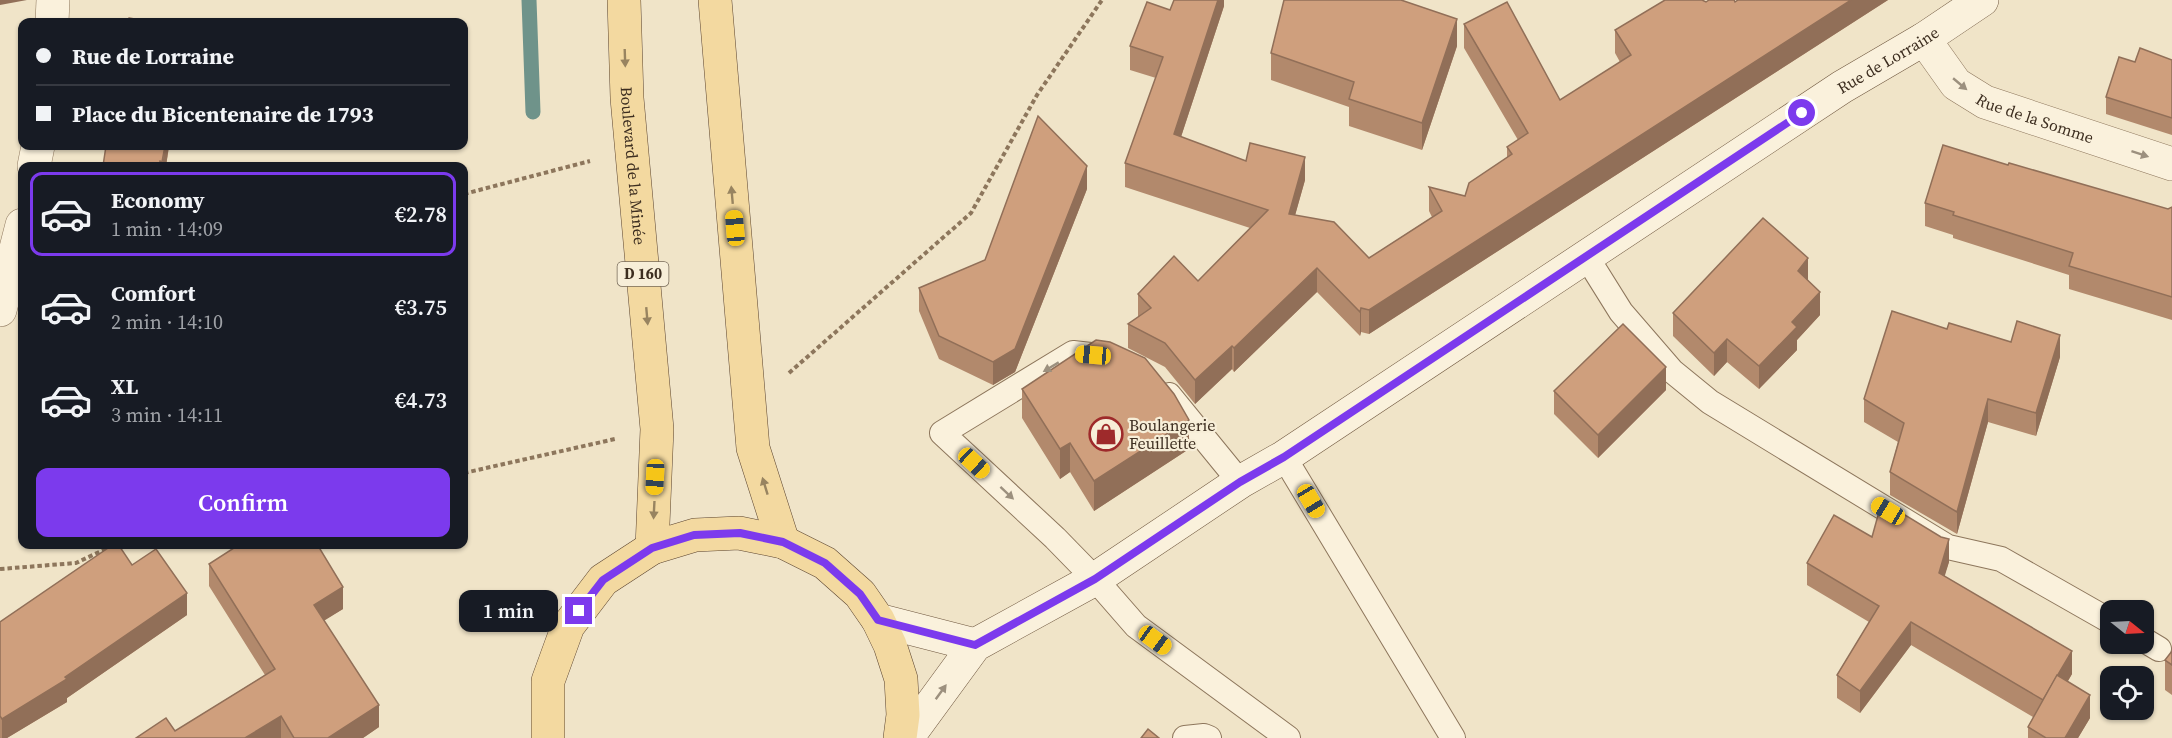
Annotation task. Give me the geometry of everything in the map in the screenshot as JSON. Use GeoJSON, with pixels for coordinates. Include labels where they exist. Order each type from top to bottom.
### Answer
{"type":"FeatureCollection","features":[{"type":"Feature","properties":{"kind":"main road"},"geometry":{"type":"LineString","coordinates":[[52,18],[53,0]]}},
{"type":"Feature","properties":{"kind":"main road","name":"Boulevard de la Minée"},"geometry":{"type":"LineString","coordinates":[[624,0],[627,98],[657,429],[652,548]]}},
{"type":"Feature","properties":{"kind":"main road"},"geometry":{"type":"LineString","coordinates":[[715,0],[753,448],[783,542]]}},
{"type":"Feature","properties":{"kind":"main road","name":"Rue de Lorraine"},"geometry":{"type":"LineString","coordinates":[[907,738],[975,645],[1095,579],[1240,482],[1284,457],[1842,87],[1924,39],[1982,0]]}},
{"type":"Feature","properties":{"kind":"main road","name":"Rue de la Somme"},"geometry":{"type":"LineString","coordinates":[[1924,39],[1956,84],[1985,102],[2172,164]]}},
{"type":"Feature","properties":{"kind":"main road"},"geometry":{"type":"LineString","coordinates":[[0,310],[18,240]]}},
{"type":"Feature","properties":{"kind":"main road"},"geometry":{"type":"LineString","coordinates":[[548,738],[548,681],[567,626],[603,580],[652,548],[694,535],[740,533],[783,542],[825,563],[860,594],[878,620],[890,645],[901,679],[903,715],[900,738]]}},
{"type":"Feature","properties":{"kind":"main road"},"geometry":{"type":"LineString","coordinates":[[878,620],[975,645]]}},
{"type":"Feature","properties":{"kind":"lane"},"geometry":{"type":"LineString","coordinates":[[1586,256],[1622,312],[1672,371],[1710,402],[1948,547],[2001,559],[2100,615]]}},
{"type":"Feature","properties":{"kind":"lane"},"geometry":{"type":"LineString","coordinates":[[1240,482],[1144,371],[1114,357],[1072,353],[942,433],[1055,538],[1136,626],[1288,738]]}},
{"type":"Feature","properties":{"kind":"lane"},"geometry":{"type":"LineString","coordinates":[[1284,457],[1452,738]]}},
{"type":"Feature","properties":{"kind":"lane"},"geometry":{"type":"LineString","coordinates":[[1185,738],[1204,736],[1209,738]]}},
{"type":"Feature","properties":{"kind":"path"},"geometry":{"type":"LineString","coordinates":[[750,407],[970,213],[1037,94],[1102,0]]}},
{"type":"Feature","properties":{"kind":"path"},"geometry":{"type":"LineString","coordinates":[[468,193],[597,159]]}},
{"type":"Feature","properties":{"kind":"path"},"geometry":{"type":"LineString","coordinates":[[468,472],[657,429]]}},
{"type":"Feature","properties":{"kind":"path"},"geometry":{"type":"LineString","coordinates":[[0,569],[76,563],[105,549]]}},
{"type":"Feature","properties":{"kind":"building"},"geometry":{"type":"Polygon","coordinates":[[[1174,0],[1218,0],[1174,134],[1246,161],[1250,143],[1305,157],[1289,214],[1334,222],[1369,258],[1442,211],[1429,187],[1465,196],[1469,183],[1512,154],[1507,147],[1528,133],[1464,24],[1507,2],[1560,100],[1631,55],[1615,30],[1665,0],[1702,0],[1706,2],[1734,0],[1735,2],[1738,0],[1851,0],[1369,310],[1361,308],[1360,312],[1317,268],[1234,348],[1232,346],[1195,380],[1165,343],[1128,324],[1151,308],[1138,294],[1174,256],[1198,281],[1268,210],[1125,163],[1163,57],[1130,46],[1147,2],[1170,10],[1174,0]]]}},
{"type":"Feature","properties":{"kind":"building"},"geometry":{"type":"Polygon","coordinates":[[[1284,0],[1401,0],[1457,19],[1422,123],[1349,99],[1354,82],[1271,53],[1284,0]]]}},
{"type":"Feature","properties":{"kind":"building"},"geometry":{"type":"Polygon","coordinates":[[[2140,48],[2172,60],[2172,118],[2106,97],[2119,57],[2135,62],[2140,48]]]}},
{"type":"Feature","properties":{"kind":"building"},"geometry":{"type":"Polygon","coordinates":[[[1038,116],[1087,166],[1015,349],[993,362],[939,336],[919,288],[985,260],[1038,116]]]}},
{"type":"Feature","properties":{"kind":"building"},"geometry":{"type":"Polygon","coordinates":[[[1943,145],[2168,209],[2172,207],[2172,297],[2069,266],[2073,253],[1953,215],[1954,212],[1925,203],[1943,145]]]}},
{"type":"Feature","properties":{"kind":"building"},"geometry":{"type":"Polygon","coordinates":[[[105,150],[164,150],[162,162],[104,162],[105,150]]]}},
{"type":"Feature","properties":{"kind":"building"},"geometry":{"type":"Polygon","coordinates":[[[1763,218],[1808,258],[1798,271],[1820,292],[1792,322],[1797,327],[1759,366],[1727,339],[1714,353],[1673,313],[1763,218]]]}},
{"type":"Feature","properties":{"kind":"building"},"geometry":{"type":"Polygon","coordinates":[[[1892,311],[1947,329],[1949,323],[2011,342],[2017,321],[2060,335],[2036,413],[1988,399],[1957,512],[1890,472],[1904,423],[1864,399],[1892,311]]]}},
{"type":"Feature","properties":{"kind":"building"},"geometry":{"type":"Polygon","coordinates":[[[1623,324],[1666,367],[1598,435],[1554,391],[1623,324]]]}},
{"type":"Feature","properties":{"kind":"building"},"geometry":{"type":"Polygon","coordinates":[[[1096,340],[1110,342],[1145,358],[1174,394],[1189,420],[1094,481],[1070,443],[1060,449],[1022,389],[1096,340]]]}},
{"type":"Feature","properties":{"kind":"building"},"geometry":{"type":"Polygon","coordinates":[[[1882,501],[1941,537],[1949,539],[1939,573],[2072,651],[2043,700],[1911,622],[1860,691],[1837,675],[1879,606],[1807,563],[1834,515],[1872,537],[1882,501]]]}},
{"type":"Feature","properties":{"kind":"building"},"geometry":{"type":"Polygon","coordinates":[[[107,549],[121,549],[132,565],[156,549],[187,593],[65,677],[67,679],[2,719],[0,716],[0,622],[107,549]]]}},
{"type":"Feature","properties":{"kind":"building"},"geometry":{"type":"Polygon","coordinates":[[[232,549],[320,549],[343,587],[314,605],[379,705],[328,738],[294,738],[281,716],[245,738],[136,738],[166,718],[175,731],[275,669],[209,564],[232,549]]]}},
{"type":"Feature","properties":{"kind":"building"},"geometry":{"type":"Polygon","coordinates":[[[2172,651],[2172,665],[2165,660],[2172,651]]]}},
{"type":"Feature","properties":{"kind":"building"},"geometry":{"type":"Polygon","coordinates":[[[2057,675],[2090,695],[2065,738],[2046,738],[2028,727],[2057,675]]]}},
{"type":"Feature","properties":{"kind":"building"},"geometry":{"type":"Polygon","coordinates":[[[1148,729],[1159,738],[1141,738],[1148,729]]]}},
{"type":"Feature","properties":{"kind":"waterway"},"geometry":{"type":"LineString","coordinates":[[529,0],[533,112]]}},
{"type":"Feature","properties":{"kind":"place","name":"Boulangerie Feuillette"},"geometry":{"type":"Point","coordinates":[1106,434]}},
{"type":"Feature","properties":{"kind":"route"},"geometry":{"type":"LineString","coordinates":[[579,611],[603,580],[652,548],[694,535],[740,533],[783,542],[825,563],[860,594],[878,620],[975,645],[1095,579],[1240,482],[1284,457],[1802,113]]}}]}
